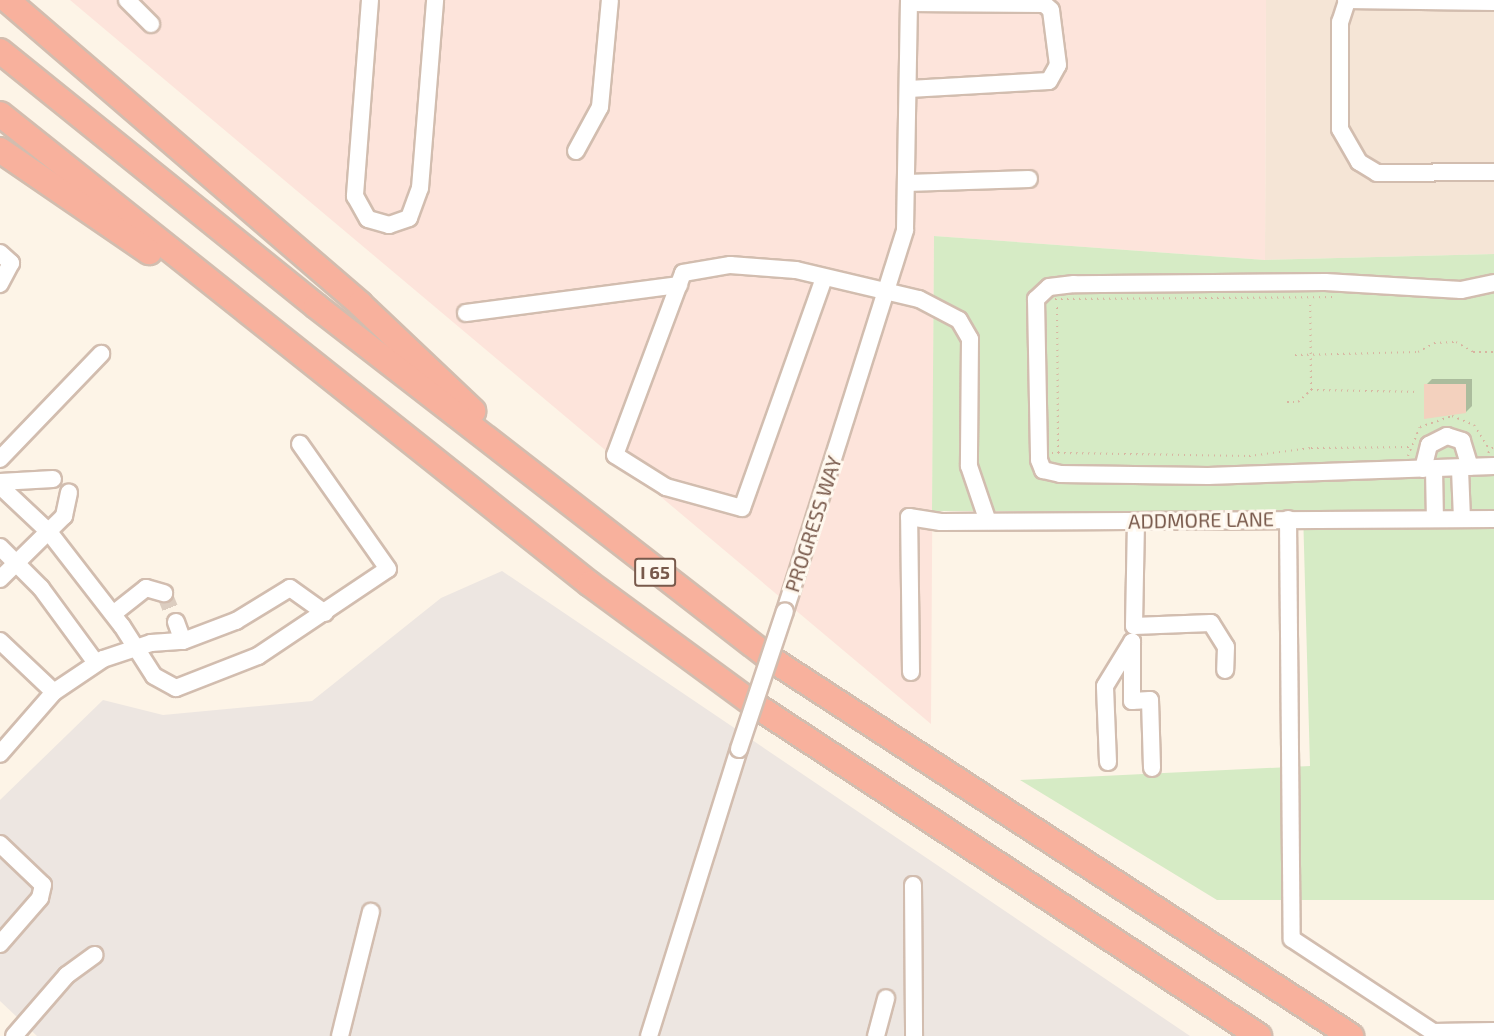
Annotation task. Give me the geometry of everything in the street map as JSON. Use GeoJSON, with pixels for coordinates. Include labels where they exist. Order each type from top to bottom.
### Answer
{"type":"FeatureCollection","features":[{"type":"Feature","properties":{"kind":"highway"},"geometry":{"type":"LineString","coordinates":[[7,0],[360,304],[588,520]]}},
{"type":"Feature","properties":{"kind":"highway","name":"I 65"},"geometry":{"type":"LineString","coordinates":[[0,51],[588,520],[798,679],[1351,1036]]}},
{"type":"Feature","properties":{"kind":"highway","name":"I 65"},"geometry":{"type":"LineString","coordinates":[[0,114],[336,384],[755,705],[1258,1036]]}},
{"type":"Feature","properties":{"kind":"highway"},"geometry":{"type":"LineString","coordinates":[[0,150],[336,384]]}},
{"type":"Feature","properties":{"kind":"street"},"geometry":{"type":"LineString","coordinates":[[127,0],[151,24]]}},
{"type":"Feature","properties":{"kind":"street"},"geometry":{"type":"LineString","coordinates":[[370,0],[355,195],[368,219],[389,225],[409,218],[420,188],[435,0]]}},
{"type":"Feature","properties":{"kind":"street"},"geometry":{"type":"LineString","coordinates":[[576,151],[600,107],[610,0]]}},
{"type":"Feature","properties":{"kind":"street"},"geometry":{"type":"LineString","coordinates":[[909,1],[1044,4],[1051,10],[1058,65],[1049,81],[909,89]]}},
{"type":"Feature","properties":{"kind":"street","name":"PROGRESS WAY"},"geometry":{"type":"LineString","coordinates":[[649,1036],[739,749],[887,294],[905,230],[909,1]]}},
{"type":"Feature","properties":{"kind":"street"},"geometry":{"type":"LineString","coordinates":[[1494,2],[1347,1],[1340,22],[1340,129],[1359,162],[1377,173],[1494,172]]}},
{"type":"Feature","properties":{"kind":"street"},"geometry":{"type":"LineString","coordinates":[[907,183],[1029,179]]}},
{"type":"Feature","properties":{"kind":"street"},"geometry":{"type":"LineString","coordinates":[[0,253],[11,263],[0,284]]}},
{"type":"Feature","properties":{"kind":"street"},"geometry":{"type":"LineString","coordinates":[[824,278],[742,508],[666,487],[615,455],[683,273],[730,265],[824,278],[887,294],[919,298],[959,320],[970,339],[969,466],[987,519]]}},
{"type":"Feature","properties":{"kind":"street"},"geometry":{"type":"LineString","coordinates":[[1494,284],[1461,290],[1325,282],[1048,287],[1036,299],[1038,453],[1043,470],[1060,474],[1429,469],[1494,466]]}},
{"type":"Feature","properties":{"kind":"street"},"geometry":{"type":"LineString","coordinates":[[466,313],[679,285]]}},
{"type":"Feature","properties":{"kind":"street"},"geometry":{"type":"LineString","coordinates":[[0,459],[100,354]]}},
{"type":"Feature","properties":{"kind":"street"},"geometry":{"type":"LineString","coordinates":[[1435,519],[1429,469],[1429,444],[1447,436],[1462,441],[1465,468],[1461,519]]}},
{"type":"Feature","properties":{"kind":"street"},"geometry":{"type":"LineString","coordinates":[[0,484],[49,532],[113,614],[154,676],[176,688],[258,656],[388,569],[300,444]]}},
{"type":"Feature","properties":{"kind":"street"},"geometry":{"type":"LineString","coordinates":[[0,484],[53,479]]}},
{"type":"Feature","properties":{"kind":"street"},"geometry":{"type":"LineString","coordinates":[[0,579],[64,516],[69,493]]}},
{"type":"Feature","properties":{"kind":"street","name":"ADDMORE LANE"},"geometry":{"type":"LineString","coordinates":[[911,672],[909,517],[1136,521],[1494,519]]}},
{"type":"Feature","properties":{"kind":"street"},"geometry":{"type":"LineString","coordinates":[[1288,519],[1292,939],[1433,1032],[1494,1030]]}},
{"type":"Feature","properties":{"kind":"street"},"geometry":{"type":"LineString","coordinates":[[1132,701],[1136,521]]}},
{"type":"Feature","properties":{"kind":"street"},"geometry":{"type":"LineString","coordinates":[[0,547],[17,562],[96,663]]}},
{"type":"Feature","properties":{"kind":"street"},"geometry":{"type":"LineString","coordinates":[[113,614],[146,588],[164,592]]}},
{"type":"Feature","properties":{"kind":"street"},"geometry":{"type":"LineString","coordinates":[[0,754],[54,692],[96,663],[137,648],[183,641],[236,621],[290,588],[325,613]]}},
{"type":"Feature","properties":{"kind":"street"},"geometry":{"type":"LineString","coordinates":[[176,622],[183,641]]}},
{"type":"Feature","properties":{"kind":"street"},"geometry":{"type":"LineString","coordinates":[[1133,634],[1211,623],[1226,647],[1226,670]]}},
{"type":"Feature","properties":{"kind":"street"},"geometry":{"type":"LineString","coordinates":[[1108,762],[1105,686],[1133,634]]}},
{"type":"Feature","properties":{"kind":"street"},"geometry":{"type":"LineString","coordinates":[[0,641],[54,692]]}},
{"type":"Feature","properties":{"kind":"street"},"geometry":{"type":"LineString","coordinates":[[1106,704],[1150,700],[1152,768]]}},
{"type":"Feature","properties":{"kind":"street"},"geometry":{"type":"LineString","coordinates":[[0,844],[43,885],[40,898],[0,944]]}},
{"type":"Feature","properties":{"kind":"street"},"geometry":{"type":"LineString","coordinates":[[913,885],[914,1036]]}},
{"type":"Feature","properties":{"kind":"street"},"geometry":{"type":"LineString","coordinates":[[340,1036],[371,912]]}},
{"type":"Feature","properties":{"kind":"street"},"geometry":{"type":"LineString","coordinates":[[14,1036],[67,975],[95,955]]}},
{"type":"Feature","properties":{"kind":"street"},"geometry":{"type":"LineString","coordinates":[[876,1036],[886,998]]}},
{"type":"Feature","properties":{"kind":"path"},"geometry":{"type":"LineString","coordinates":[[1310,300],[1311,390]]}},
{"type":"Feature","properties":{"kind":"path"},"geometry":{"type":"LineString","coordinates":[[1057,303],[1058,453]]}},
{"type":"Feature","properties":{"kind":"path"},"geometry":{"type":"LineString","coordinates":[[1295,355],[1418,352],[1434,343],[1456,342],[1473,352],[1494,351]]}},
{"type":"Feature","properties":{"kind":"path"},"geometry":{"type":"LineString","coordinates":[[1287,402],[1298,402],[1311,390],[1419,392]]}},
{"type":"Feature","properties":{"kind":"path"},"geometry":{"type":"LineString","coordinates":[[1038,453],[1249,456],[1311,448],[1409,447]]}},
{"type":"Feature","properties":{"kind":"shaded area"},"geometry":{"type":"Polygon","coordinates":[[[70,0],[1266,0],[1265,260],[934,236],[931,724],[70,0]]]}},
{"type":"Feature","properties":{"kind":"shaded area"},"geometry":{"type":"Polygon","coordinates":[[[1266,0],[1494,0],[1494,254],[1265,260],[1266,0]]]}},
{"type":"Feature","properties":{"kind":"shaded area"},"geometry":{"type":"Polygon","coordinates":[[[502,571],[1190,1036],[37,1036],[0,1001],[0,800],[103,700],[163,715],[312,701],[441,598],[502,571]]]}},
{"type":"Feature","properties":{"kind":"green space"},"geometry":{"type":"Polygon","coordinates":[[[934,236],[1265,260],[1494,254],[1494,900],[1217,900],[1020,780],[1310,766],[1303,511],[932,511],[934,236]]]}},
{"type":"Feature","properties":{"kind":"building"},"geometry":{"type":"Polygon","coordinates":[[[1424,384],[1466,384],[1466,413],[1424,419],[1424,384]]]}},
{"type":"Feature","properties":{"kind":"tunnel"},"geometry":{"type":"LineString","coordinates":[[164,593],[176,622]]}}]}
